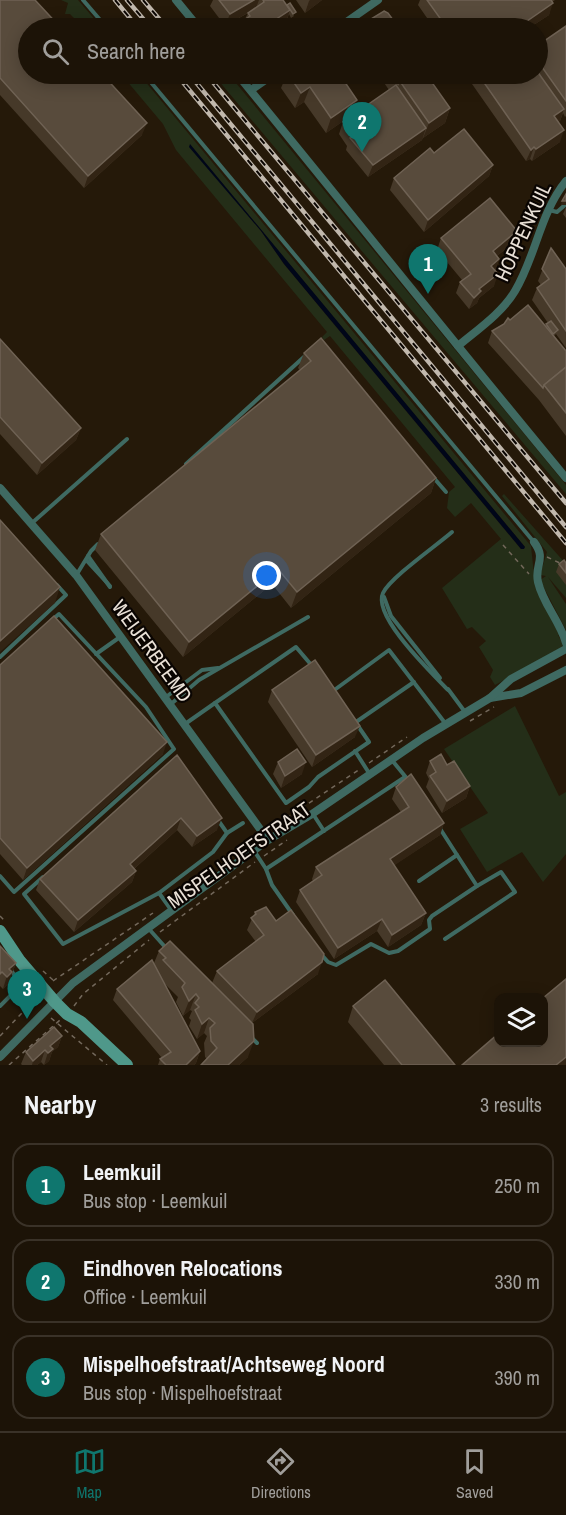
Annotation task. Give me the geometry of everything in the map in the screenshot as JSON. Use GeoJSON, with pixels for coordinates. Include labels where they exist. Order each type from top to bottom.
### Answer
{"type":"FeatureCollection","features":[{"type":"Feature","properties":{"kind":"street"},"geometry":{"type":"LineString","coordinates":[[176,0],[191,18]]}},
{"type":"Feature","properties":{"kind":"street"},"geometry":{"type":"LineString","coordinates":[[352,18],[378,0]]}},
{"type":"Feature","properties":{"kind":"street"},"geometry":{"type":"LineString","coordinates":[[245,84],[316,167],[566,478]]}},
{"type":"Feature","properties":{"kind":"street"},"geometry":{"type":"LineString","coordinates":[[250,90],[259,84]]}},
{"type":"Feature","properties":{"kind":"street","name":"HOPPENKUIL"},"geometry":{"type":"LineString","coordinates":[[458,346],[487,322],[516,291],[548,210],[566,181]]}},
{"type":"Feature","properties":{"kind":"street","name":"WEIJERBEEMD"},"geometry":{"type":"LineString","coordinates":[[0,488],[76,575],[268,840]]}},
{"type":"Feature","properties":{"kind":"street"},"geometry":{"type":"LineString","coordinates":[[534,542],[541,555],[537,570],[538,584],[563,632],[566,643]]}},
{"type":"Feature","properties":{"kind":"street","name":"MISPELHOEFSTRAAT"},"geometry":{"type":"LineString","coordinates":[[2,1052],[73,983],[152,932],[172,911],[257,856],[268,840],[312,814],[369,773],[490,698],[511,679],[566,649]]}},
{"type":"Feature","properties":{"kind":"street","name":"MISPELHOEFSTRAAT"},"geometry":{"type":"LineString","coordinates":[[490,698],[521,693],[566,670]]}},
{"type":"Feature","properties":{"kind":"street"},"geometry":{"type":"LineString","coordinates":[[3,926],[21,961],[40,975],[57,1000],[127,1065]]}},
{"type":"Feature","properties":{"kind":"lane"},"geometry":{"type":"LineString","coordinates":[[83,0],[98,18]]}},
{"type":"Feature","properties":{"kind":"lane"},"geometry":{"type":"LineString","coordinates":[[152,84],[534,542]]}},
{"type":"Feature","properties":{"kind":"lane"},"geometry":{"type":"LineString","coordinates":[[548,210],[557,212],[566,204]]}},
{"type":"Feature","properties":{"kind":"lane"},"geometry":{"type":"LineString","coordinates":[[178,471],[313,349]]}},
{"type":"Feature","properties":{"kind":"lane"},"geometry":{"type":"LineString","coordinates":[[32,524],[127,439]]}},
{"type":"Feature","properties":{"kind":"lane"},"geometry":{"type":"LineString","coordinates":[[431,474],[446,492]]}},
{"type":"Feature","properties":{"kind":"lane"},"geometry":{"type":"LineString","coordinates":[[452,532],[386,589],[384,602],[386,608],[466,712]]}},
{"type":"Feature","properties":{"kind":"lane"},"geometry":{"type":"LineString","coordinates":[[76,575],[102,541]]}},
{"type":"Feature","properties":{"kind":"lane"},"geometry":{"type":"LineString","coordinates":[[87,558],[110,586],[87,558]]}},
{"type":"Feature","properties":{"kind":"lane"},"geometry":{"type":"LineString","coordinates":[[0,657],[66,595],[51,579]]}},
{"type":"Feature","properties":{"kind":"lane"},"geometry":{"type":"LineString","coordinates":[[0,876],[14,892],[174,749],[146,707],[59,614],[51,622]]}},
{"type":"Feature","properties":{"kind":"lane"},"geometry":{"type":"LineString","coordinates":[[168,701],[199,680],[308,617]]}},
{"type":"Feature","properties":{"kind":"lane"},"geometry":{"type":"LineString","coordinates":[[96,654],[121,636]]}},
{"type":"Feature","properties":{"kind":"lane"},"geometry":{"type":"LineString","coordinates":[[185,724],[296,647],[318,673]]}},
{"type":"Feature","properties":{"kind":"lane"},"geometry":{"type":"LineString","coordinates":[[333,691],[389,650],[446,724]]}},
{"type":"Feature","properties":{"kind":"lane"},"geometry":{"type":"LineString","coordinates":[[168,701],[202,670],[222,668]]}},
{"type":"Feature","properties":{"kind":"lane"},"geometry":{"type":"LineString","coordinates":[[326,682],[338,697]]}},
{"type":"Feature","properties":{"kind":"lane"},"geometry":{"type":"LineString","coordinates":[[356,722],[414,682]]}},
{"type":"Feature","properties":{"kind":"lane"},"geometry":{"type":"LineString","coordinates":[[215,703],[286,804],[309,788],[318,777],[369,742],[350,712]]}},
{"type":"Feature","properties":{"kind":"lane"},"geometry":{"type":"LineString","coordinates":[[355,751],[369,773]]}},
{"type":"Feature","properties":{"kind":"lane"},"geometry":{"type":"LineString","coordinates":[[391,759],[411,784]]}},
{"type":"Feature","properties":{"kind":"lane"},"geometry":{"type":"LineString","coordinates":[[266,869],[405,777]]}},
{"type":"Feature","properties":{"kind":"lane"},"geometry":{"type":"LineString","coordinates":[[214,814],[227,833]]}},
{"type":"Feature","properties":{"kind":"lane"},"geometry":{"type":"LineString","coordinates":[[312,814],[324,831]]}},
{"type":"Feature","properties":{"kind":"lane"},"geometry":{"type":"LineString","coordinates":[[434,818],[477,886]]}},
{"type":"Feature","properties":{"kind":"lane"},"geometry":{"type":"LineString","coordinates":[[49,872],[24,894],[63,944],[159,893],[213,852],[227,833],[243,823]]}},
{"type":"Feature","properties":{"kind":"lane"},"geometry":{"type":"LineString","coordinates":[[419,881],[457,855]]}},
{"type":"Feature","properties":{"kind":"lane"},"geometry":{"type":"LineString","coordinates":[[257,856],[266,869],[272,885],[299,923]]}},
{"type":"Feature","properties":{"kind":"lane"},"geometry":{"type":"LineString","coordinates":[[320,952],[328,962],[336,965],[370,944],[389,953],[398,951],[430,929],[429,920],[432,916],[501,872],[514,892],[445,939]]}},
{"type":"Feature","properties":{"kind":"lane"},"geometry":{"type":"LineString","coordinates":[[159,893],[172,911]]}},
{"type":"Feature","properties":{"kind":"lane"},"geometry":{"type":"LineString","coordinates":[[152,932],[169,951]]}},
{"type":"Feature","properties":{"kind":"lane"},"geometry":{"type":"LineString","coordinates":[[0,1006],[21,985],[6,962]]}},
{"type":"Feature","properties":{"kind":"lane"},"geometry":{"type":"LineString","coordinates":[[249,1035],[257,1043]]}},
{"type":"Feature","properties":{"kind":"path"},"geometry":{"type":"LineString","coordinates":[[503,545],[538,584]]}},
{"type":"Feature","properties":{"kind":"path"},"geometry":{"type":"LineString","coordinates":[[541,555],[557,560],[566,569]]}},
{"type":"Feature","properties":{"kind":"path"},"geometry":{"type":"LineString","coordinates":[[464,724],[501,703],[507,696]]}},
{"type":"Feature","properties":{"kind":"path","name":"MISPELHOEFSTRAAT"},"geometry":{"type":"LineString","coordinates":[[9,1065],[57,1023],[83,994],[152,932],[257,856],[292,837]]}},
{"type":"Feature","properties":{"kind":"path"},"geometry":{"type":"LineString","coordinates":[[0,916],[3,926]]}},
{"type":"Feature","properties":{"kind":"path"},"geometry":{"type":"LineString","coordinates":[[40,975],[54,981]]}},
{"type":"Feature","properties":{"kind":"path"},"geometry":{"type":"LineString","coordinates":[[33,1001],[44,1013],[107,1065]]}},
{"type":"Feature","properties":{"kind":"green space"},"geometry":{"type":"Polygon","coordinates":[[[61,0],[78,0],[93,18],[74,18],[70,14],[65,14],[68,3],[61,0]]]}},
{"type":"Feature","properties":{"kind":"green space"},"geometry":{"type":"Polygon","coordinates":[[[129,84],[147,84],[531,546],[535,584],[561,634],[558,635],[565,648],[495,685],[490,677],[493,670],[479,647],[486,641],[472,627],[467,629],[442,588],[501,539],[471,503],[455,517],[447,508],[449,492],[455,487],[330,336],[324,340],[322,337],[327,332],[176,150],[163,124],[129,84]],[[190,145],[261,231],[284,264],[521,549],[525,547],[190,145]]]}},
{"type":"Feature","properties":{"kind":"green space"},"geometry":{"type":"Polygon","coordinates":[[[221,84],[237,84],[566,485],[566,494],[221,84]]]}},
{"type":"Feature","properties":{"kind":"green space"},"geometry":{"type":"Polygon","coordinates":[[[504,494],[566,564],[566,598],[548,577],[566,604],[566,630],[540,580],[546,576],[540,575],[547,552],[502,496],[504,494]]]}},
{"type":"Feature","properties":{"kind":"green space"},"geometry":{"type":"Polygon","coordinates":[[[515,706],[559,796],[566,792],[566,854],[543,882],[522,852],[487,872],[460,829],[488,813],[444,749],[515,706]]]}},
{"type":"Feature","properties":{"kind":"water"},"geometry":{"type":"Polygon","coordinates":[[[190,144],[525,547],[524,549],[521,549],[284,264],[261,231],[189,147],[190,144]]]}},
{"type":"Feature","properties":{"kind":"building"},"geometry":{"type":"Polygon","coordinates":[[[0,0],[35,0],[52,18],[18,18],[18,84],[111,84],[147,123],[88,176],[0,78],[0,0]]]}},
{"type":"Feature","properties":{"kind":"building"},"geometry":{"type":"Polygon","coordinates":[[[219,0],[254,0],[230,14],[219,0]]]}},
{"type":"Feature","properties":{"kind":"building"},"geometry":{"type":"Polygon","coordinates":[[[263,0],[283,0],[290,10],[278,18],[247,18],[250,16],[248,13],[264,2],[263,0]]]}},
{"type":"Feature","properties":{"kind":"building"},"geometry":{"type":"Polygon","coordinates":[[[427,0],[551,0],[553,3],[531,18],[440,18],[427,0]]]}},
{"type":"Feature","properties":{"kind":"building"},"geometry":{"type":"Polygon","coordinates":[[[290,3],[296,12],[293,14],[287,5],[290,3]]]}},
{"type":"Feature","properties":{"kind":"building"},"geometry":{"type":"Polygon","coordinates":[[[384,11],[392,18],[373,18],[384,11]]]}},
{"type":"Feature","properties":{"kind":"building"},"geometry":{"type":"Polygon","coordinates":[[[566,26],[566,101],[548,76],[548,38],[566,26]]]}},
{"type":"Feature","properties":{"kind":"building"},"geometry":{"type":"Polygon","coordinates":[[[295,84],[346,84],[357,100],[331,118],[310,87],[301,93],[295,84]]]}},
{"type":"Feature","properties":{"kind":"building"},"geometry":{"type":"Polygon","coordinates":[[[402,84],[433,84],[450,108],[429,123],[402,84]]]}},
{"type":"Feature","properties":{"kind":"building"},"geometry":{"type":"Polygon","coordinates":[[[485,84],[546,84],[564,109],[554,116],[564,130],[531,150],[485,84]]]}},
{"type":"Feature","properties":{"kind":"building"},"geometry":{"type":"Polygon","coordinates":[[[396,85],[426,128],[373,165],[350,138],[353,136],[343,122],[396,85]]]}},
{"type":"Feature","properties":{"kind":"building"},"geometry":{"type":"Polygon","coordinates":[[[464,129],[493,165],[428,220],[394,178],[430,148],[434,153],[464,129]]]}},
{"type":"Feature","properties":{"kind":"building"},"geometry":{"type":"Polygon","coordinates":[[[490,198],[517,231],[493,251],[499,259],[491,266],[498,274],[479,289],[481,291],[474,298],[460,282],[471,274],[441,238],[490,198]]]}},
{"type":"Feature","properties":{"kind":"building"},"geometry":{"type":"Polygon","coordinates":[[[551,248],[566,269],[566,331],[537,288],[549,279],[542,269],[551,248]]]}},
{"type":"Feature","properties":{"kind":"building"},"geometry":{"type":"Polygon","coordinates":[[[528,305],[566,351],[566,367],[543,388],[492,331],[528,305]]]}},
{"type":"Feature","properties":{"kind":"building"},"geometry":{"type":"Polygon","coordinates":[[[551,321],[558,330],[553,334],[546,324],[551,321]]]}},
{"type":"Feature","properties":{"kind":"building"},"geometry":{"type":"Polygon","coordinates":[[[321,338],[436,478],[297,592],[278,569],[189,642],[101,534],[311,361],[304,353],[321,338]]]}},
{"type":"Feature","properties":{"kind":"building"},"geometry":{"type":"Polygon","coordinates":[[[0,339],[81,428],[42,463],[0,417],[0,339]]]}},
{"type":"Feature","properties":{"kind":"building"},"geometry":{"type":"Polygon","coordinates":[[[566,367],[566,413],[544,385],[566,367]]]}},
{"type":"Feature","properties":{"kind":"building"},"geometry":{"type":"Polygon","coordinates":[[[0,520],[60,587],[0,641],[0,520]]]}},
{"type":"Feature","properties":{"kind":"building"},"geometry":{"type":"Polygon","coordinates":[[[564,560],[566,563],[566,573],[559,564],[564,560]]]}},
{"type":"Feature","properties":{"kind":"building"},"geometry":{"type":"Polygon","coordinates":[[[54,616],[167,742],[27,868],[0,838],[0,665],[54,616]]]}},
{"type":"Feature","properties":{"kind":"building"},"geometry":{"type":"Polygon","coordinates":[[[315,660],[360,726],[316,755],[272,690],[315,660]]]}},
{"type":"Feature","properties":{"kind":"building"},"geometry":{"type":"Polygon","coordinates":[[[297,749],[306,762],[285,776],[278,762],[297,749]]]}},
{"type":"Feature","properties":{"kind":"building"},"geometry":{"type":"Polygon","coordinates":[[[441,754],[447,765],[454,761],[470,786],[447,801],[430,776],[436,772],[430,761],[441,754]]]}},
{"type":"Feature","properties":{"kind":"building"},"geometry":{"type":"Polygon","coordinates":[[[177,755],[222,818],[197,836],[181,818],[130,864],[136,871],[78,920],[40,879],[177,755]]]}},
{"type":"Feature","properties":{"kind":"building"},"geometry":{"type":"Polygon","coordinates":[[[411,774],[444,823],[390,859],[426,913],[392,935],[382,919],[338,948],[300,890],[322,875],[316,867],[409,807],[396,787],[411,774]]]}},
{"type":"Feature","properties":{"kind":"building"},"geometry":{"type":"Polygon","coordinates":[[[266,907],[276,921],[291,910],[324,954],[322,962],[257,1012],[217,971],[264,935],[251,918],[256,914],[255,912],[266,907]]]}},
{"type":"Feature","properties":{"kind":"building"},"geometry":{"type":"Polygon","coordinates":[[[170,941],[253,1024],[254,1041],[228,1065],[201,1065],[217,1048],[211,1041],[210,1028],[215,1023],[209,1018],[202,1024],[195,1010],[199,1007],[195,1003],[199,998],[196,994],[189,1001],[182,987],[185,983],[163,960],[166,958],[159,951],[170,941]]]}},
{"type":"Feature","properties":{"kind":"building"},"geometry":{"type":"Polygon","coordinates":[[[0,946],[16,963],[9,969],[12,972],[7,977],[2,972],[0,974],[0,946]]]}},
{"type":"Feature","properties":{"kind":"building"},"geometry":{"type":"Polygon","coordinates":[[[152,960],[200,1051],[186,1065],[166,1065],[160,1059],[171,1052],[117,989],[152,960]]]}},
{"type":"Feature","properties":{"kind":"building"},"geometry":{"type":"Polygon","coordinates":[[[566,979],[566,1057],[556,1065],[462,1065],[494,1037],[494,1047],[548,1047],[548,994],[566,979]]]}},
{"type":"Feature","properties":{"kind":"building"},"geometry":{"type":"Polygon","coordinates":[[[385,980],[455,1065],[402,1065],[353,1006],[385,980]]]}},
{"type":"Feature","properties":{"kind":"building"},"geometry":{"type":"Polygon","coordinates":[[[54,1027],[62,1036],[50,1046],[53,1049],[48,1053],[45,1050],[33,1061],[26,1052],[54,1027]]]}},
{"type":"Feature","properties":{"kind":"railway"},"geometry":{"type":"LineString","coordinates":[[115,0],[130,18]]}},
{"type":"Feature","properties":{"kind":"railway"},"geometry":{"type":"LineString","coordinates":[[127,0],[142,18]]}},
{"type":"Feature","properties":{"kind":"railway"},"geometry":{"type":"LineString","coordinates":[[143,0],[158,18]]}},
{"type":"Feature","properties":{"kind":"railway"},"geometry":{"type":"LineString","coordinates":[[184,84],[566,543]]}},
{"type":"Feature","properties":{"kind":"railway"},"geometry":{"type":"LineString","coordinates":[[197,84],[566,527]]}},
{"type":"Feature","properties":{"kind":"railway"},"geometry":{"type":"LineString","coordinates":[[214,84],[566,503]]}},
{"type":"Feature","properties":{"kind":"place","name":"Eindhoven Relocations"},"geometry":{"type":"Point","coordinates":[362,152]}},
{"type":"Feature","properties":{"kind":"place","name":"Leemkuil"},"geometry":{"type":"Point","coordinates":[428,294]}},
{"type":"Feature","properties":{"kind":"place","name":"Mispelhoefstraat/Achtseweg Noord"},"geometry":{"type":"Point","coordinates":[27,1019]}}]}
